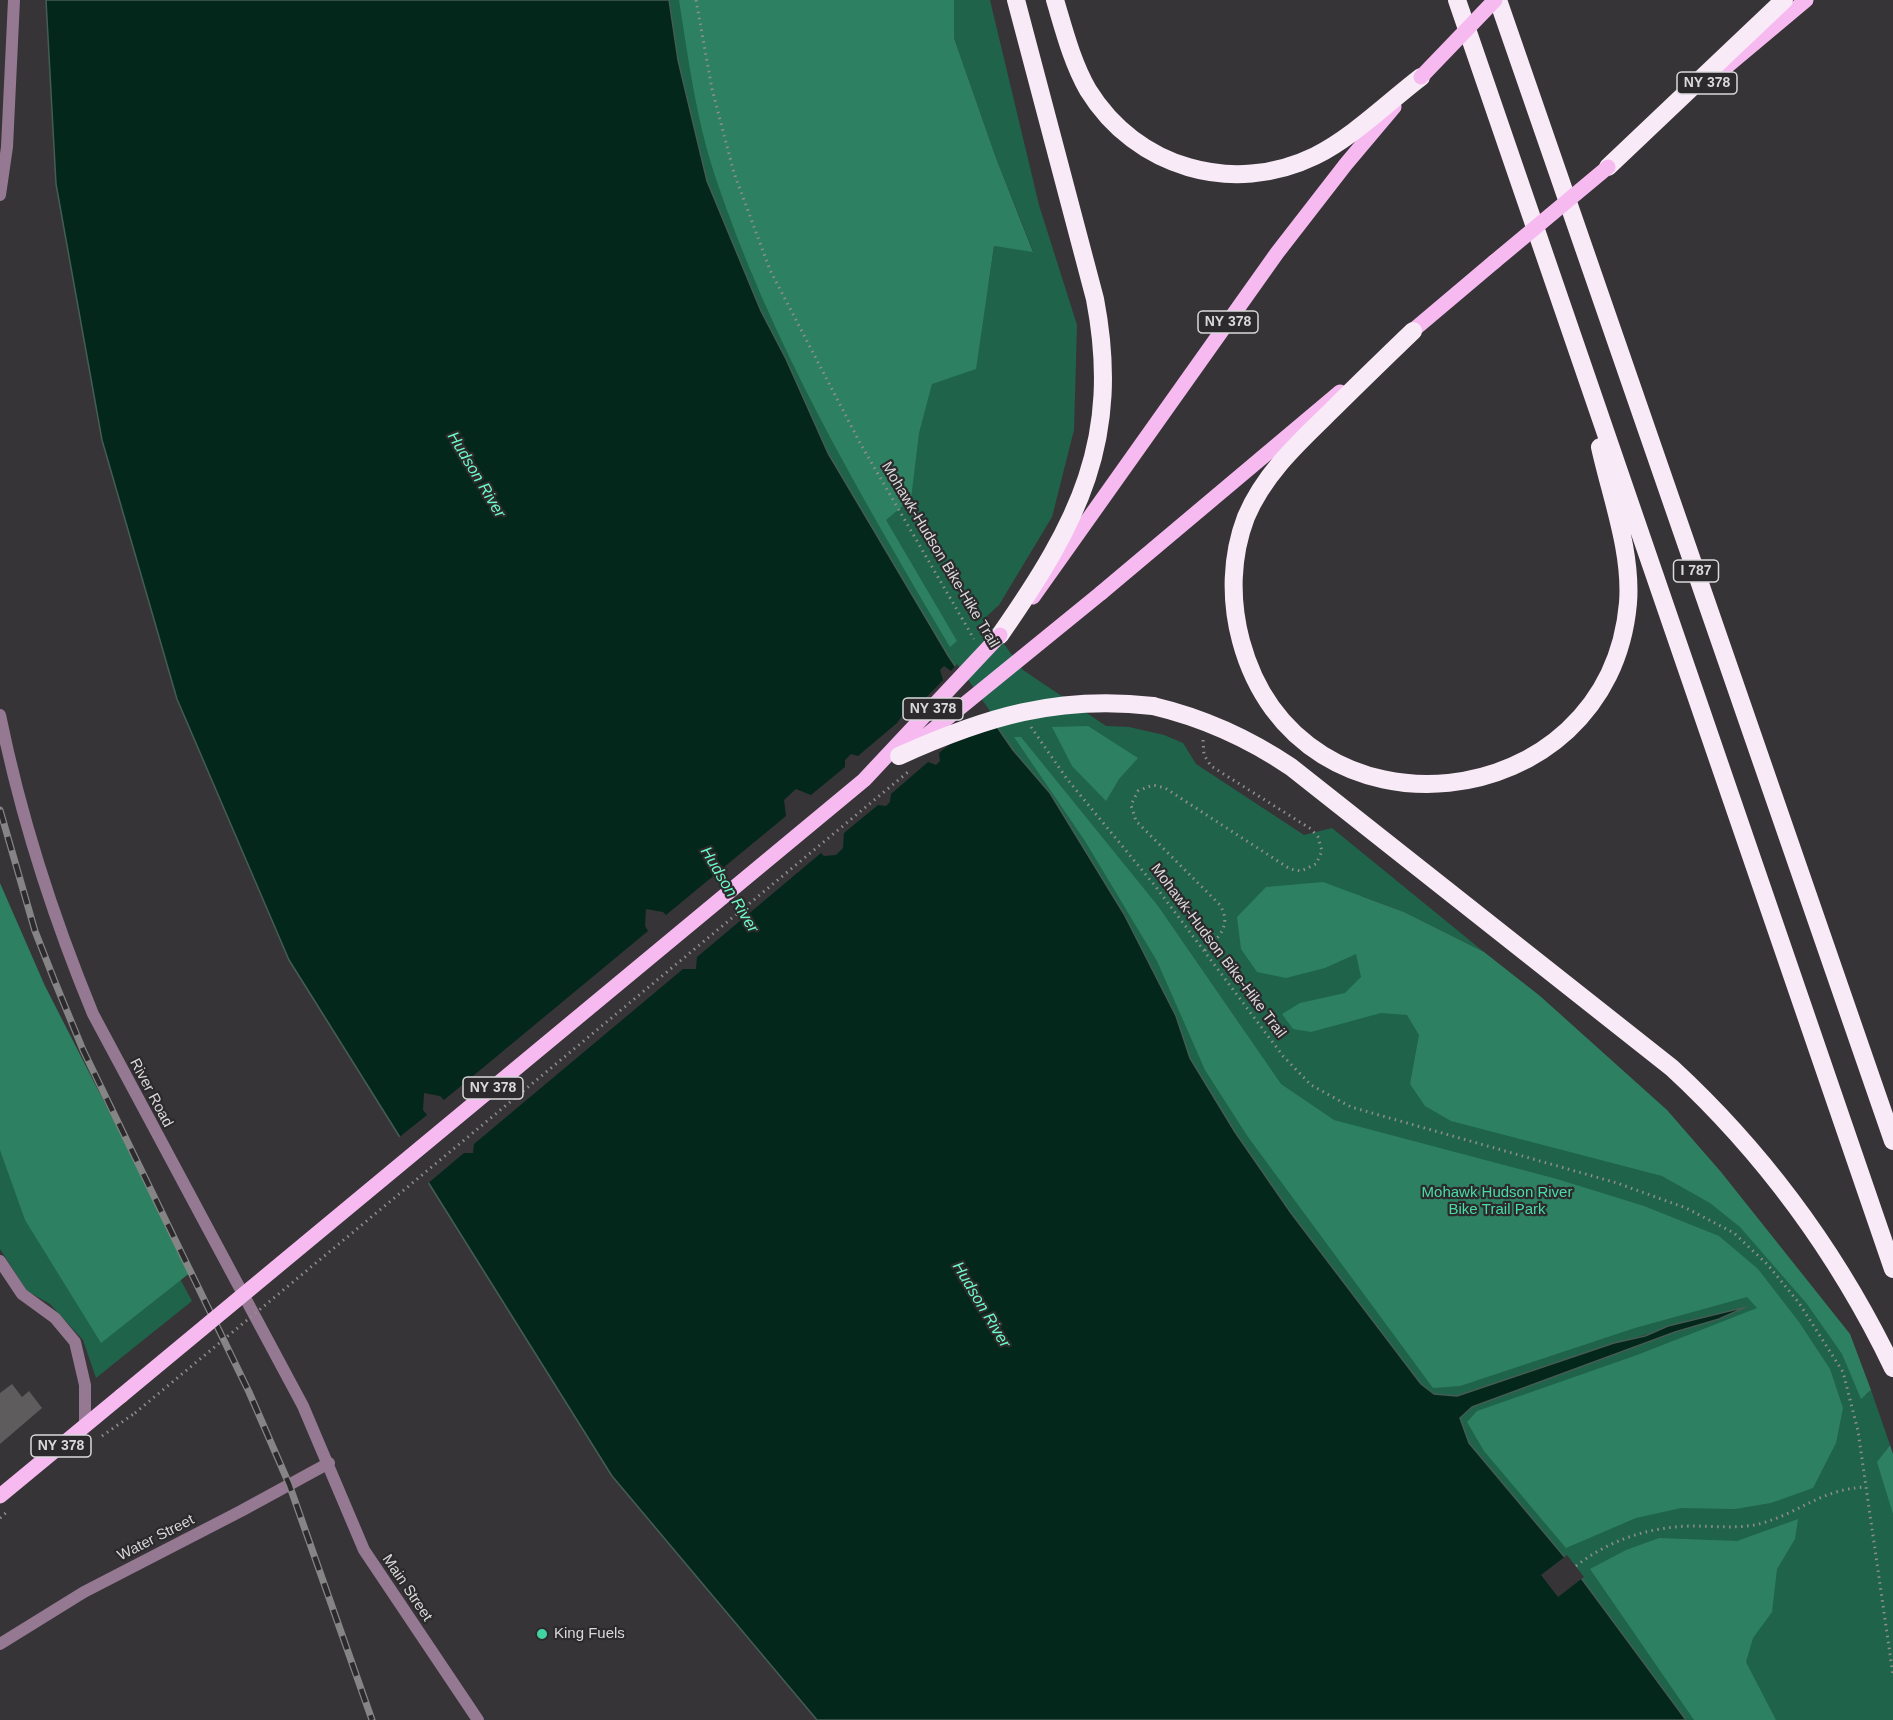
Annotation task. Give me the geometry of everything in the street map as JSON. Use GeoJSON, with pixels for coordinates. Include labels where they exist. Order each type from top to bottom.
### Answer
{"type":"FeatureCollection","features":[{"type":"Feature","properties":{"kind":"highway"},"geometry":{"type":"LineString","coordinates":[[1000,635],[1045,575],[1071,520],[1093,462],[1103,402],[1104,366],[1095,299],[1016,0]]}},
{"type":"Feature","properties":{"kind":"highway"},"geometry":{"type":"LineString","coordinates":[[1055,0],[1076,64],[1101,108],[1133,140],[1153,153],[1201,172],[1247,174],[1296,165],[1340,140],[1421,77]]}},
{"type":"Feature","properties":{"kind":"highway"},"geometry":{"type":"LineString","coordinates":[[1451,0],[1478,60]]}},
{"type":"Feature","properties":{"kind":"highway","name":"I 787"},"geometry":{"type":"LineString","coordinates":[[1457,0],[1893,1269]]}},
{"type":"Feature","properties":{"kind":"highway","name":"I 787"},"geometry":{"type":"LineString","coordinates":[[1496,0],[1893,1141]]}},
{"type":"Feature","properties":{"kind":"highway"},"geometry":{"type":"LineString","coordinates":[[1608,167],[1784,0]]}},
{"type":"Feature","properties":{"kind":"highway"},"geometry":{"type":"LineString","coordinates":[[1413,330],[1271,472],[1258,493],[1240,537],[1233,582],[1234,608],[1245,657],[1269,702],[1285,722],[1324,756],[1378,779],[1405,784],[1464,783],[1521,764],[1549,746],[1572,726],[1593,701],[1619,651],[1628,600],[1628,575],[1579,355]]}},
{"type":"Feature","properties":{"kind":"highway"},"geometry":{"type":"LineString","coordinates":[[899,756],[969,727],[1030,709],[1094,701],[1153,706],[1183,713],[1238,735],[1291,767],[1672,1068],[1729,1124],[1786,1194],[1850,1289],[1893,1368]]}},
{"type":"Feature","properties":{"kind":"main road","name":"NY 378"},"geometry":{"type":"LineString","coordinates":[[1045,575],[1304,217],[1378,125],[1496,0]]}},
{"type":"Feature","properties":{"kind":"main road","name":"NY 378"},"geometry":{"type":"LineString","coordinates":[[0,1496],[864,780],[963,709],[1806,0]]}},
{"type":"Feature","properties":{"kind":"main road","name":"NY 378"},"geometry":{"type":"LineString","coordinates":[[864,780],[1000,635]]}},
{"type":"Feature","properties":{"kind":"street"},"geometry":{"type":"LineString","coordinates":[[0,195],[8,135],[14,0]]}},
{"type":"Feature","properties":{"kind":"street","name":"River Road"},"geometry":{"type":"LineString","coordinates":[[0,715],[24,820],[71,959],[93,1014],[303,1406],[329,1463]]}},
{"type":"Feature","properties":{"kind":"street"},"geometry":{"type":"LineString","coordinates":[[0,1261],[22,1294],[55,1318],[75,1342],[85,1384],[85,1426]]}},
{"type":"Feature","properties":{"kind":"street","name":"Water Street"},"geometry":{"type":"LineString","coordinates":[[0,1644],[84,1592],[242,1511],[329,1463]]}},
{"type":"Feature","properties":{"kind":"street","name":"Main Street"},"geometry":{"type":"LineString","coordinates":[[329,1463],[364,1550],[478,1720]]}},
{"type":"Feature","properties":{"kind":"path","name":"Mohawk-Hudson Bike-Hike Trail"},"geometry":{"type":"LineString","coordinates":[[696,0],[712,89],[734,173],[770,270],[854,433],[975,640]]}},
{"type":"Feature","properties":{"kind":"path","name":"Mohawk-Hudson Bike-Hike Trail"},"geometry":{"type":"LineString","coordinates":[[1030,725],[1067,779],[1156,886],[1283,1056],[1311,1085],[1330,1098],[1351,1107],[1617,1183],[1686,1208],[1734,1233],[1768,1265],[1799,1303],[1843,1372],[1858,1431],[1893,1676]]}},
{"type":"Feature","properties":{"kind":"path"},"geometry":{"type":"LineString","coordinates":[[1198,738],[1203,740],[1204,755],[1211,766],[1311,829],[1322,846],[1321,855],[1312,867],[1301,871],[1290,869],[1165,788],[1153,785],[1138,791],[1131,805],[1136,821],[1219,904],[1224,913],[1226,922],[1221,934],[1204,951]]}},
{"type":"Feature","properties":{"kind":"path"},"geometry":{"type":"LineString","coordinates":[[135,1413],[915,768]]}},
{"type":"Feature","properties":{"kind":"path"},"geometry":{"type":"LineString","coordinates":[[1576,1566],[1606,1547],[1637,1533],[1689,1526],[1739,1527],[1757,1524],[1775,1519],[1832,1491],[1866,1487]]}},
{"type":"Feature","properties":{"kind":"green space","name":"Mohawk Hudson River Bike Trail Park"},"geometry":{"type":"Polygon","coordinates":[[[669,0],[925,0],[988,287],[994,246],[1033,251],[996,158],[954,38],[954,0],[990,0],[1039,205],[1077,325],[1074,430],[1052,517],[999,605],[985,618],[1023,670],[1106,726],[1129,727],[1164,735],[1183,743],[1196,764],[1304,835],[1332,828],[1484,952],[1404,912],[1361,896],[1650,1103],[1846,1342],[1866,1395],[1871,1390],[1890,1445],[1885,1451],[1893,1475],[1893,1720],[1686,1720],[1573,1567],[1469,1443],[1460,1418],[1472,1407],[1675,1332],[1719,1319],[1743,1308],[1634,1338],[1457,1396],[1434,1394],[1421,1384],[1291,1213],[1235,1132],[1190,1058],[1176,1016],[1124,914],[1050,793],[1013,750],[949,657],[828,453],[786,359],[761,311],[707,181],[678,60],[669,0]]]}},
{"type":"Feature","properties":{"kind":"green space"},"geometry":{"type":"Polygon","coordinates":[[[679,0],[954,0],[954,38],[996,158],[1033,252],[994,246],[976,369],[932,384],[919,433],[911,499],[886,520],[957,641],[950,647],[883,533],[819,416],[762,297],[714,173],[702,131],[679,0]]]}},
{"type":"Feature","properties":{"kind":"green space"},"geometry":{"type":"Polygon","coordinates":[[[1088,726],[1138,758],[1119,779],[1106,801],[1072,766],[1052,727],[1088,726]]]}},
{"type":"Feature","properties":{"kind":"green space"},"geometry":{"type":"Polygon","coordinates":[[[1014,737],[1021,737],[1158,906],[1281,1084],[1334,1120],[1557,1179],[1644,1206],[1719,1236],[1758,1269],[1799,1322],[1830,1369],[1843,1408],[1836,1443],[1813,1488],[1771,1503],[1735,1509],[1681,1508],[1636,1518],[1566,1548],[1484,1451],[1467,1422],[1477,1411],[1637,1355],[1757,1308],[1747,1297],[1635,1328],[1460,1386],[1433,1388],[1248,1137],[1205,1070],[1157,961],[1085,841],[1014,737]]]}},
{"type":"Feature","properties":{"kind":"green space"},"geometry":{"type":"Polygon","coordinates":[[[1323,882],[1404,912],[1484,952],[1540,996],[1667,1110],[1721,1172],[1850,1334],[1871,1390],[1861,1399],[1842,1354],[1807,1304],[1740,1227],[1710,1203],[1662,1176],[1451,1121],[1425,1106],[1410,1084],[1419,1035],[1407,1015],[1381,1013],[1311,1032],[1293,1029],[1282,1014],[1300,1003],[1345,993],[1361,977],[1356,954],[1325,968],[1286,978],[1257,972],[1241,949],[1237,917],[1266,887],[1323,882]]]}},
{"type":"Feature","properties":{"kind":"green space"},"geometry":{"type":"Polygon","coordinates":[[[0,883],[45,986],[191,1272],[101,1343],[25,1220],[0,1150],[0,883]]]}},
{"type":"Feature","properties":{"kind":"green space"},"geometry":{"type":"Polygon","coordinates":[[[0,1114],[130,1186],[192,1301],[96,1378],[83,1340],[50,1304],[27,1291],[0,1249],[0,1114]]]}},
{"type":"Feature","properties":{"kind":"green space"},"geometry":{"type":"Polygon","coordinates":[[[1890,1445],[1893,1454],[1893,1514],[1877,1462],[1890,1445]]]}},
{"type":"Feature","properties":{"kind":"green space"},"geometry":{"type":"Polygon","coordinates":[[[1798,1519],[1795,1539],[1777,1569],[1772,1612],[1753,1638],[1746,1662],[1776,1720],[1694,1720],[1590,1569],[1626,1550],[1659,1538],[1737,1541],[1798,1519]]]}},
{"type":"Feature","properties":{"kind":"water","name":"Hudson River"},"geometry":{"type":"Polygon","coordinates":[[[46,0],[669,0],[678,60],[707,181],[761,311],[786,359],[828,453],[949,657],[1013,750],[1050,793],[1124,914],[1176,1016],[1190,1058],[1235,1132],[1291,1213],[1421,1384],[1434,1394],[1457,1396],[1614,1343],[1645,1336],[1668,1326],[1746,1307],[1719,1319],[1675,1332],[1472,1407],[1460,1418],[1469,1443],[1573,1567],[1686,1720],[817,1720],[612,1476],[289,960],[177,699],[102,440],[56,184],[46,0]]]}},
{"type":"Feature","properties":{"kind":"pier"},"geometry":{"type":"Polygon","coordinates":[[[957,664],[990,711],[939,753],[940,761],[936,765],[928,762],[891,794],[890,802],[886,806],[878,805],[844,833],[843,848],[836,855],[824,856],[821,853],[697,957],[696,969],[683,969],[474,1144],[473,1153],[464,1153],[426,1185],[397,1139],[427,1115],[423,1110],[424,1093],[440,1096],[444,1100],[648,931],[645,926],[646,909],[663,912],[666,915],[786,816],[784,800],[796,789],[811,795],[845,767],[845,760],[851,754],[858,756],[897,723],[902,716],[906,717],[920,704],[943,680],[940,670],[944,666],[951,671],[957,664]]]}},
{"type":"Feature","properties":{"kind":"pier"},"geometry":{"type":"Polygon","coordinates":[[[1567,1555],[1584,1577],[1558,1597],[1541,1575],[1567,1555]]]}},
{"type":"Feature","properties":{"kind":"building"},"geometry":{"type":"Polygon","coordinates":[[[12,1384],[22,1397],[29,1391],[42,1408],[0,1444],[0,1393],[12,1384]]]}},
{"type":"Feature","properties":{"kind":"railway"},"geometry":{"type":"LineString","coordinates":[[0,810],[35,931],[55,982],[83,1050],[249,1392],[289,1484],[372,1720]]}},
{"type":"Feature","properties":{"kind":"place","name":"King Fuels"},"geometry":{"type":"Point","coordinates":[542,1634]}}]}
